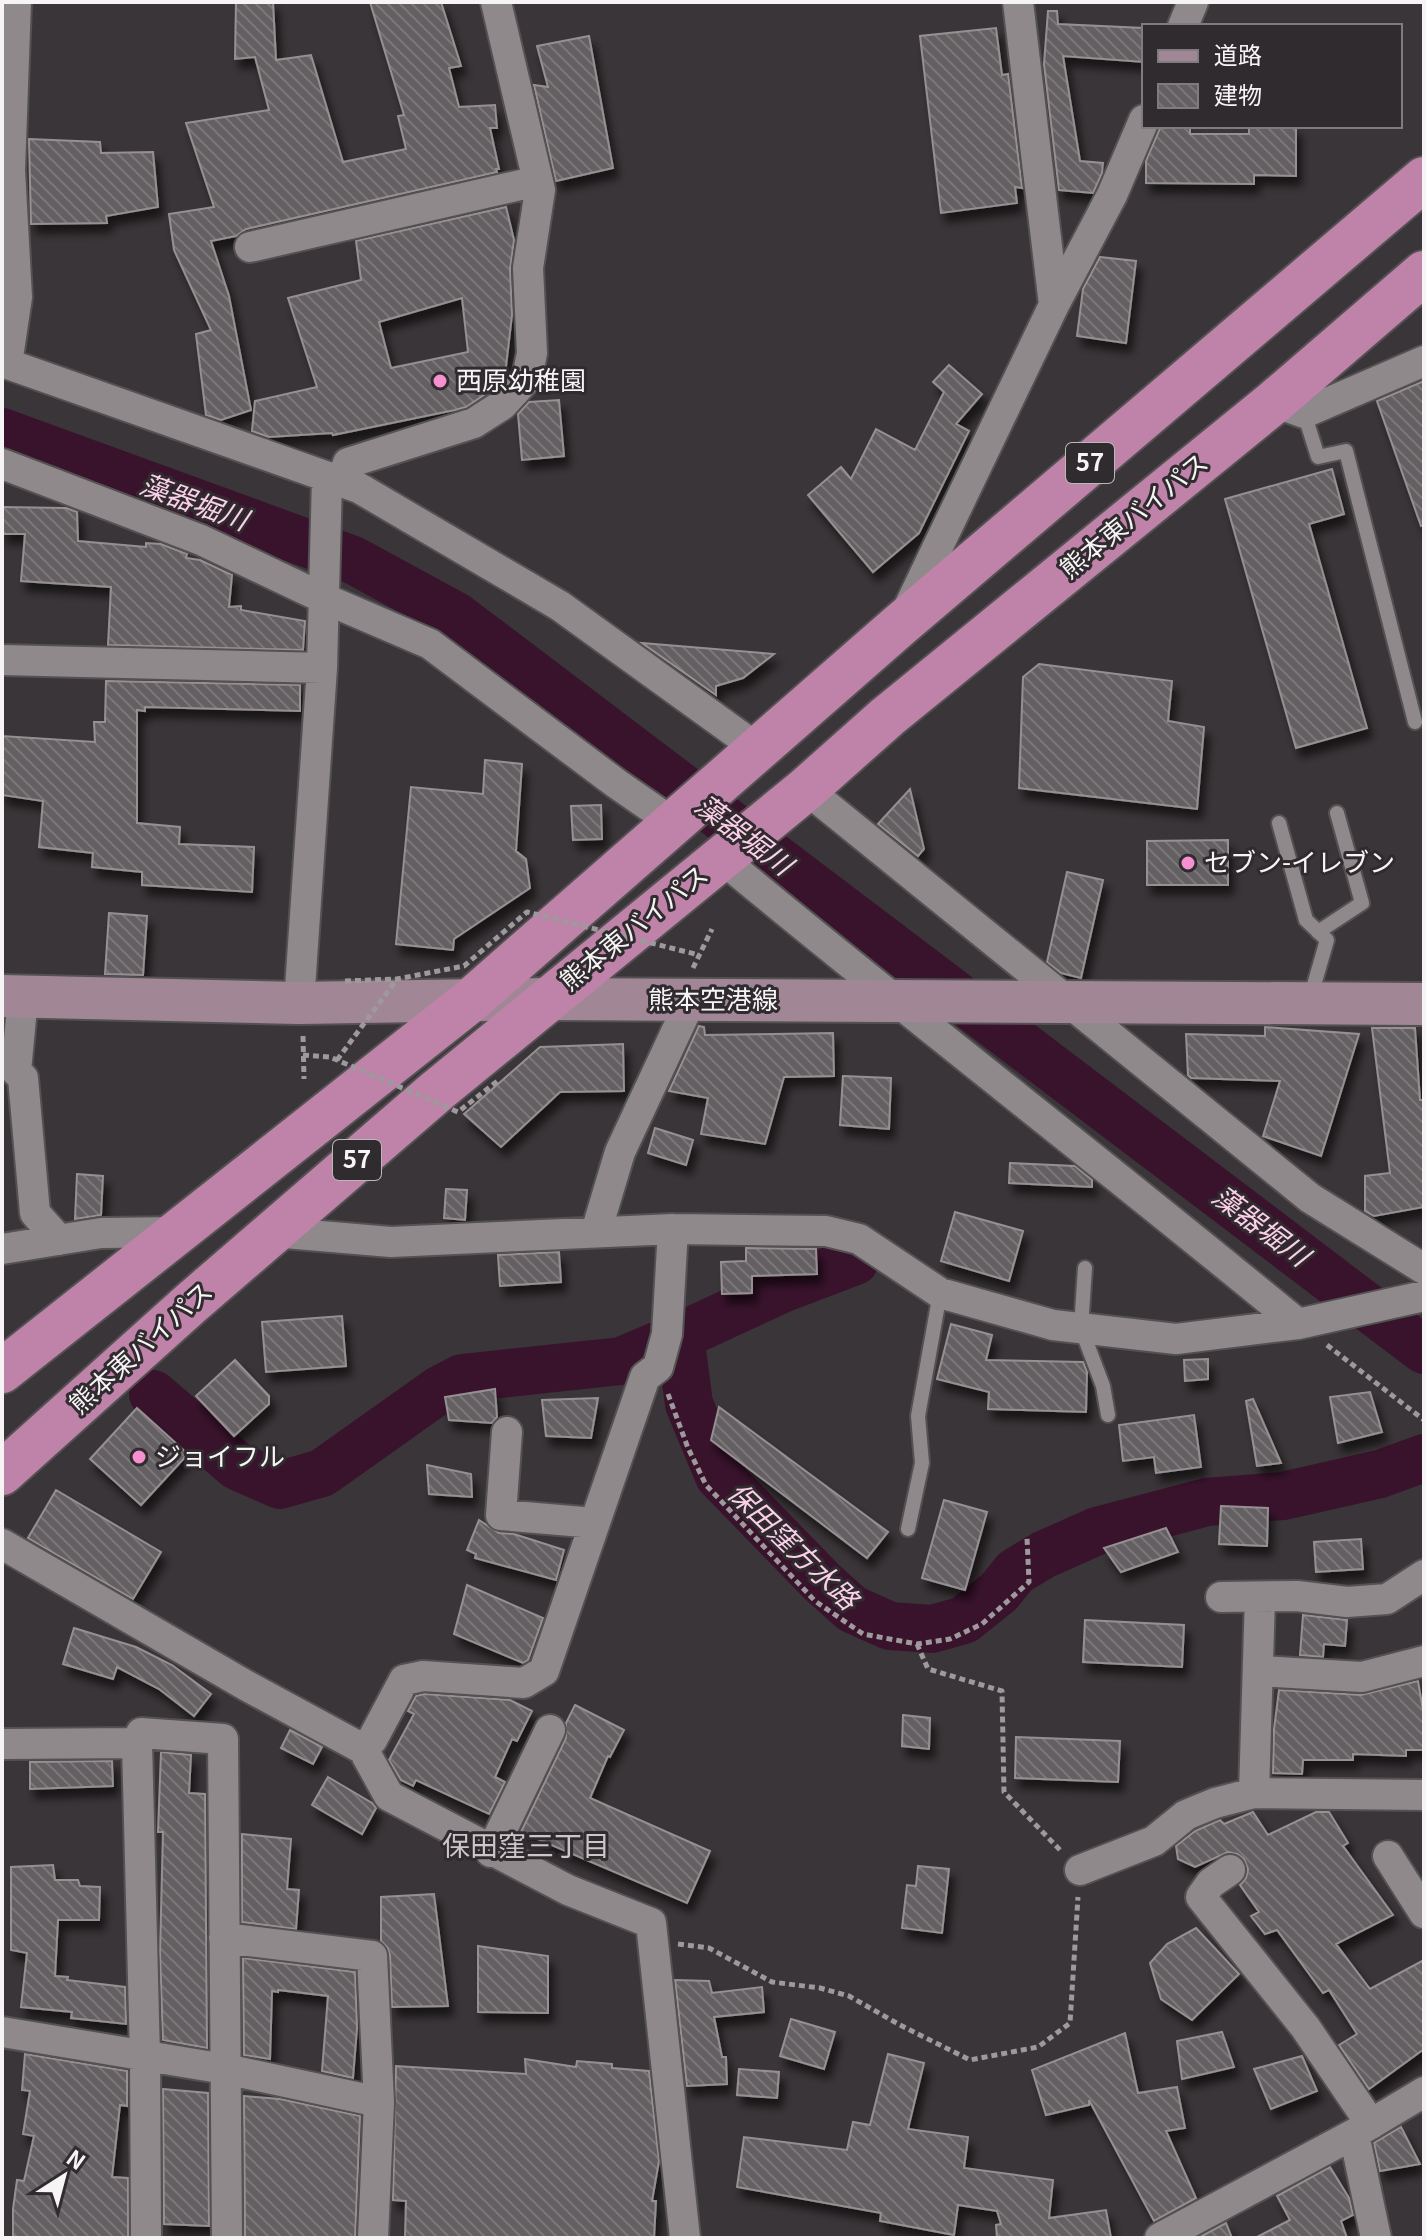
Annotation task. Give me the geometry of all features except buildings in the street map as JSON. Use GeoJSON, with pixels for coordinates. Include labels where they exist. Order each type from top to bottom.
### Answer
{"type":"FeatureCollection","features":[{"type":"Feature","properties":{"kind":"highway","name":"熊本東バイパス"},"geometry":{"type":"LineString","coordinates":[[2,1371],[470,1001],[901,624],[1424,179]]}},
{"type":"Feature","properties":{"kind":"highway","name":"熊本東バイパス"},"geometry":{"type":"LineString","coordinates":[[2,1473],[273,1232],[547,999],[806,789],[887,717],[1289,408],[1424,273]]}},
{"type":"Feature","properties":{"kind":"main road","name":"熊本空港線"},"geometry":{"type":"LineString","coordinates":[[13,996],[301,1018],[470,1001],[547,999],[691,985],[904,1002],[1424,1004]]}},
{"type":"Feature","properties":{"kind":"street"},"geometry":{"type":"LineString","coordinates":[[16,2],[10,170],[17,297],[4,363],[359,488],[560,606],[758,749]]}},
{"type":"Feature","properties":{"kind":"street"},"geometry":{"type":"LineString","coordinates":[[301,1018],[322,668],[323,589],[334,481],[348,463],[474,423],[502,405],[527,378],[532,353],[528,268],[540,190],[496,2]]}},
{"type":"Feature","properties":{"kind":"street"},"geometry":{"type":"LineString","coordinates":[[1018,2],[1054,305]]}},
{"type":"Feature","properties":{"kind":"street"},"geometry":{"type":"LineString","coordinates":[[1184,24],[1193,2]]}},
{"type":"Feature","properties":{"kind":"street"},"geometry":{"type":"LineString","coordinates":[[901,624],[1054,305],[1112,195],[1142,125]]}},
{"type":"Feature","properties":{"kind":"street"},"geometry":{"type":"LineString","coordinates":[[250,247],[538,181]]}},
{"type":"Feature","properties":{"kind":"street"},"geometry":{"type":"LineString","coordinates":[[1289,408],[1424,361]]}},
{"type":"Feature","properties":{"kind":"street"},"geometry":{"type":"LineString","coordinates":[[2,464],[323,589],[430,644],[672,822]]}},
{"type":"Feature","properties":{"kind":"street"},"geometry":{"type":"LineString","coordinates":[[2,660],[322,668]]}},
{"type":"Feature","properties":{"kind":"street"},"geometry":{"type":"LineString","coordinates":[[806,789],[1058,1004],[1310,1198],[1424,1269]]}},
{"type":"Feature","properties":{"kind":"street"},"geometry":{"type":"LineString","coordinates":[[721,858],[1140,1194],[1309,1321]]}},
{"type":"Feature","properties":{"kind":"street"},"geometry":{"type":"LineString","coordinates":[[596,1232],[620,1152],[691,985]]}},
{"type":"Feature","properties":{"kind":"street"},"geometry":{"type":"LineString","coordinates":[[13,996],[16,1071],[23,1078],[35,1213],[59,1240]]}},
{"type":"Feature","properties":{"kind":"street"},"geometry":{"type":"LineString","coordinates":[[363,1749],[372,1740],[404,1680],[423,1676],[524,1683],[544,1671],[645,1377],[658,1367],[667,1334],[673,1229]]}},
{"type":"Feature","properties":{"kind":"street"},"geometry":{"type":"LineString","coordinates":[[273,1232],[391,1242],[673,1229],[826,1231],[859,1239],[940,1293],[1053,1325],[1176,1339],[1309,1321],[1424,1296]]}},
{"type":"Feature","properties":{"kind":"street"},"geometry":{"type":"LineString","coordinates":[[2,1249],[101,1233],[180,1232]]}},
{"type":"Feature","properties":{"kind":"street"},"geometry":{"type":"LineString","coordinates":[[507,1432],[501,1515],[595,1523]]}},
{"type":"Feature","properties":{"kind":"street"},"geometry":{"type":"LineString","coordinates":[[2,1544],[247,1686],[363,1749],[389,1796],[568,1890],[651,1923],[685,2238]]}},
{"type":"Feature","properties":{"kind":"street"},"geometry":{"type":"LineString","coordinates":[[1221,1597],[1297,1596],[1347,1602],[1387,1599],[1424,1575]]}},
{"type":"Feature","properties":{"kind":"street"},"geometry":{"type":"LineString","coordinates":[[1254,1793],[1260,1597]]}},
{"type":"Feature","properties":{"kind":"street"},"geometry":{"type":"LineString","coordinates":[[1259,1671],[1362,1677],[1424,1661]]}},
{"type":"Feature","properties":{"kind":"street"},"geometry":{"type":"LineString","coordinates":[[491,1852],[550,1730]]}},
{"type":"Feature","properties":{"kind":"street"},"geometry":{"type":"LineString","coordinates":[[146,2238],[137,1743],[141,1733],[223,1739],[227,2238]]}},
{"type":"Feature","properties":{"kind":"street"},"geometry":{"type":"LineString","coordinates":[[2,1744],[137,1743]]}},
{"type":"Feature","properties":{"kind":"street"},"geometry":{"type":"LineString","coordinates":[[1080,1870],[1154,1841],[1186,1815],[1215,1803],[1254,1793],[1424,1795]]}},
{"type":"Feature","properties":{"kind":"street"},"geometry":{"type":"LineString","coordinates":[[1388,1856],[1423,1909]]}},
{"type":"Feature","properties":{"kind":"street"},"geometry":{"type":"LineString","coordinates":[[1230,1870],[1211,1883],[1201,1897],[1305,2027],[1363,2129],[1376,2238]]}},
{"type":"Feature","properties":{"kind":"street"},"geometry":{"type":"LineString","coordinates":[[224,1938],[372,1956],[379,2102],[373,2238]]}},
{"type":"Feature","properties":{"kind":"street"},"geometry":{"type":"LineString","coordinates":[[2,2032],[225,2069],[379,2102]]}},
{"type":"Feature","properties":{"kind":"street"},"geometry":{"type":"LineString","coordinates":[[1160,2238],[1363,2129],[1424,2092]]}},
{"type":"Feature","properties":{"kind":"lane"},"geometry":{"type":"LineString","coordinates":[[1289,408],[1318,457],[1346,451],[1415,722]]}},
{"type":"Feature","properties":{"kind":"lane"},"geometry":{"type":"LineString","coordinates":[[1318,932],[1362,903],[1337,813]]}},
{"type":"Feature","properties":{"kind":"lane"},"geometry":{"type":"LineString","coordinates":[[1279,823],[1306,920],[1327,940],[1309,1004]]}},
{"type":"Feature","properties":{"kind":"lane"},"geometry":{"type":"LineString","coordinates":[[1085,1268],[1081,1328],[1103,1386],[1108,1415]]}},
{"type":"Feature","properties":{"kind":"lane"},"geometry":{"type":"LineString","coordinates":[[908,1529],[922,1463],[918,1416],[940,1293]]}},
{"type":"Feature","properties":{"kind":"path"},"geometry":{"type":"LineString","coordinates":[[345,981],[397,979],[464,966],[527,912],[699,955]]}},
{"type":"Feature","properties":{"kind":"path"},"geometry":{"type":"LineString","coordinates":[[691,985],[699,955],[712,929]]}},
{"type":"Feature","properties":{"kind":"path"},"geometry":{"type":"LineString","coordinates":[[337,1060],[397,979]]}},
{"type":"Feature","properties":{"kind":"path"},"geometry":{"type":"LineString","coordinates":[[301,1018],[304,1079]]}},
{"type":"Feature","properties":{"kind":"path"},"geometry":{"type":"LineString","coordinates":[[303,1055],[330,1057],[458,1112],[500,1079]]}},
{"type":"Feature","properties":{"kind":"path"},"geometry":{"type":"LineString","coordinates":[[1309,1321],[1424,1420]]}},
{"type":"Feature","properties":{"kind":"path"},"geometry":{"type":"LineString","coordinates":[[658,1367],[688,1448],[706,1485],[815,1601],[863,1634],[917,1644],[950,1639],[982,1624],[1029,1582],[1027,1538]]}},
{"type":"Feature","properties":{"kind":"path"},"geometry":{"type":"LineString","coordinates":[[651,1923],[675,1944],[709,1948],[772,1982],[820,1988],[849,1996],[970,2060],[1038,2047],[1070,2023],[1080,1870],[1004,1792],[1002,1691],[928,1669],[917,1644]]}},
{"type":"Feature","properties":{"kind":"waterway","name":"藻器堀川"},"geometry":{"type":"LineString","coordinates":[[2,432],[353,560],[456,616],[1424,1350]]}},
{"type":"Feature","properties":{"kind":"waterway"},"geometry":{"type":"LineString","coordinates":[[680,1336],[784,1288],[855,1261]]}},
{"type":"Feature","properties":{"kind":"waterway","name":"保田窪方水路"},"geometry":{"type":"LineString","coordinates":[[153,1394],[237,1466],[280,1485],[322,1473],[439,1390],[462,1378],[621,1361],[680,1336],[689,1404],[719,1476],[852,1609],[890,1626],[932,1629],[964,1620],[999,1592],[1015,1572],[1043,1555],[1097,1531],[1207,1502],[1283,1496],[1380,1474],[1424,1458]]}},
{"type":"Feature","properties":{"kind":"place","name":"西原幼稚園"},"geometry":{"type":"Point","coordinates":[440,381]}},
{"type":"Feature","properties":{"kind":"place","name":"セブン-イレブン"},"geometry":{"type":"Point","coordinates":[1188,863]}},
{"type":"Feature","properties":{"kind":"place","name":"ジョイフル"},"geometry":{"type":"Point","coordinates":[139,1457]}},
{"type":"Feature","properties":{"kind":"district","name":"保田窪三丁目"},"geometry":{"type":"Point","coordinates":[526,1846]}}]}
